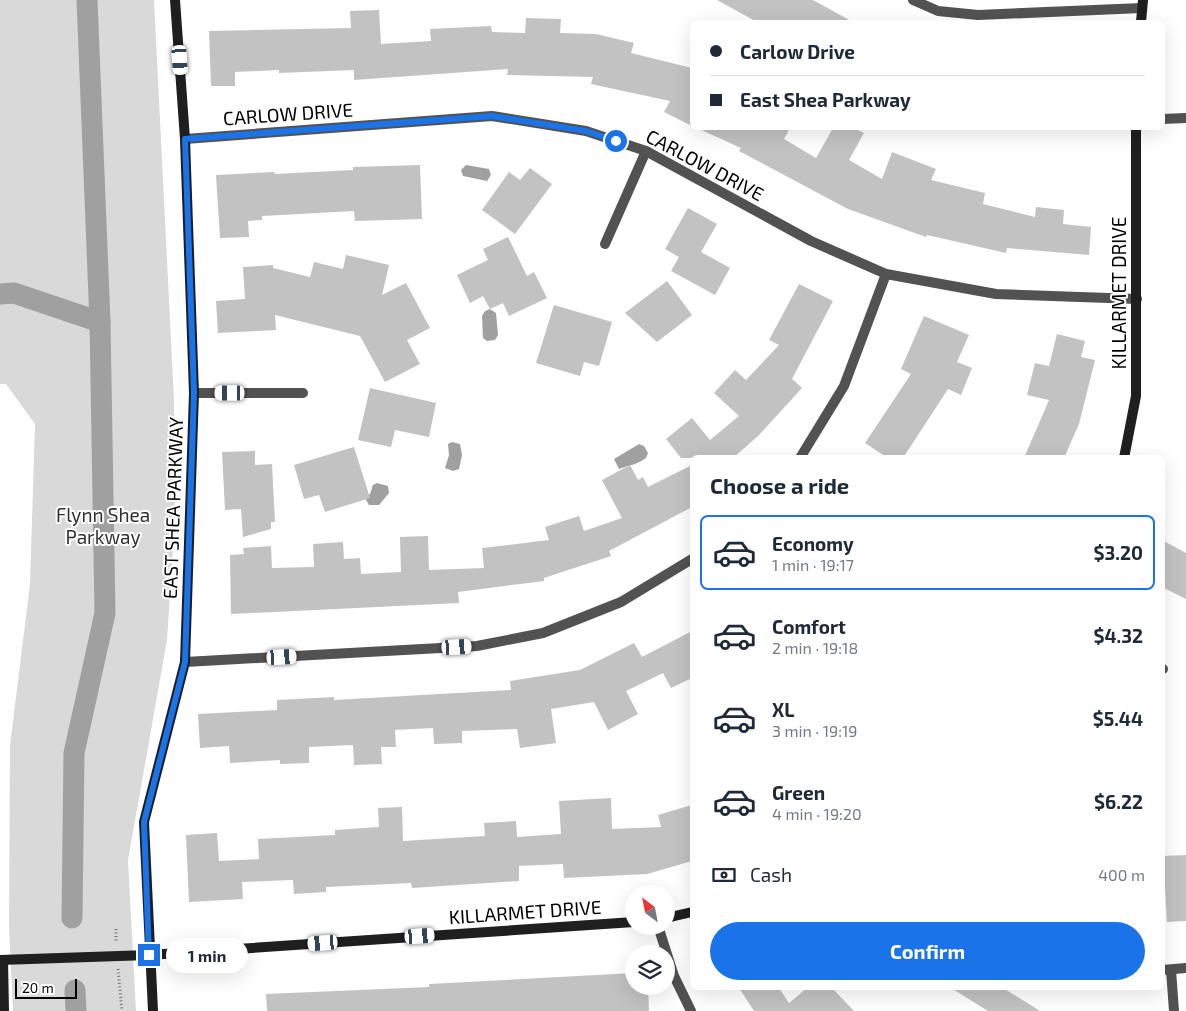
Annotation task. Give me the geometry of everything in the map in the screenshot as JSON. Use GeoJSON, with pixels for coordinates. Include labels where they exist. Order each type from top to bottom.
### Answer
{"type":"FeatureCollection","features":[{"type":"Feature","properties":{"kind":"street","name":"EAST SHEA PARKWAY"},"geometry":{"type":"LineString","coordinates":[[154,1011],[149,955],[144,822],[185,662],[194,393],[185,139],[175,0]]}},
{"type":"Feature","properties":{"kind":"street"},"geometry":{"type":"LineString","coordinates":[[913,0],[938,11],[978,15],[1142,4],[1141,20]]}},
{"type":"Feature","properties":{"kind":"street","name":"CARLOW DRIVE"},"geometry":{"type":"LineString","coordinates":[[185,139],[492,116],[586,131],[646,151],[811,241],[886,274],[996,294],[1137,299]]}},
{"type":"Feature","properties":{"kind":"street"},"geometry":{"type":"LineString","coordinates":[[1165,118],[1186,118]]}},
{"type":"Feature","properties":{"kind":"street","name":"KILLARMET DRIVE"},"geometry":{"type":"LineString","coordinates":[[1125,455],[1136,396],[1136,130]]}},
{"type":"Feature","properties":{"kind":"street"},"geometry":{"type":"LineString","coordinates":[[606,244],[646,151]]}},
{"type":"Feature","properties":{"kind":"street"},"geometry":{"type":"LineString","coordinates":[[802,455],[844,386],[886,274]]}},
{"type":"Feature","properties":{"kind":"street"},"geometry":{"type":"LineString","coordinates":[[194,393],[303,393]]}},
{"type":"Feature","properties":{"kind":"street"},"geometry":{"type":"LineString","coordinates":[[185,662],[477,646],[543,633],[621,602],[690,560]]}},
{"type":"Feature","properties":{"kind":"street"},"geometry":{"type":"LineString","coordinates":[[675,916],[690,912]]}},
{"type":"Feature","properties":{"kind":"street","name":"KILLARMET DRIVE"},"geometry":{"type":"LineString","coordinates":[[1,960],[149,955],[625,923]]}},
{"type":"Feature","properties":{"kind":"street"},"geometry":{"type":"LineString","coordinates":[[661,935],[674,976],[691,1011]]}},
{"type":"Feature","properties":{"kind":"street"},"geometry":{"type":"LineString","coordinates":[[1,960],[4,1011]]}},
{"type":"Feature","properties":{"kind":"street"},"geometry":{"type":"LineString","coordinates":[[1174,1011],[1167,970],[1186,968]]}},
{"type":"Feature","properties":{"kind":"green space","name":"Flynn Shea Parkway"},"geometry":{"type":"Polygon","coordinates":[[[0,0],[154,0],[174,400],[175,518],[167,640],[128,860],[136,1011],[13,1011],[9,928],[10,745],[30,584],[35,424],[6,384],[0,384],[0,0]]]}},
{"type":"Feature","properties":{"kind":"shaded area"},"geometry":{"type":"Polygon","coordinates":[[[466,165],[489,169],[491,175],[487,181],[463,176],[461,170],[466,165]]]}},
{"type":"Feature","properties":{"kind":"shaded area"},"geometry":{"type":"Polygon","coordinates":[[[490,309],[496,313],[498,335],[495,340],[487,341],[483,338],[482,316],[485,311],[490,309]]]}},
{"type":"Feature","properties":{"kind":"shaded area"},"geometry":{"type":"Polygon","coordinates":[[[452,442],[460,444],[462,455],[459,469],[453,471],[445,468],[449,455],[448,444],[452,442]]]}},
{"type":"Feature","properties":{"kind":"shaded area"},"geometry":{"type":"Polygon","coordinates":[[[639,444],[644,446],[648,453],[646,458],[636,464],[619,469],[614,459],[639,444]]]}},
{"type":"Feature","properties":{"kind":"shaded area"},"geometry":{"type":"Polygon","coordinates":[[[377,483],[388,486],[389,493],[379,505],[369,505],[365,498],[370,494],[373,485],[377,483]]]}},
{"type":"Feature","properties":{"kind":"building"},"geometry":{"type":"Polygon","coordinates":[[[717,0],[813,0],[849,20],[753,20],[717,0]]]}},
{"type":"Feature","properties":{"kind":"building"},"geometry":{"type":"Polygon","coordinates":[[[379,10],[381,44],[431,41],[430,29],[491,26],[492,32],[525,33],[526,18],[561,19],[560,33],[596,34],[634,43],[631,53],[690,68],[690,125],[664,112],[670,101],[591,84],[593,77],[507,75],[508,69],[354,80],[354,70],[279,73],[279,70],[235,72],[235,86],[211,86],[209,31],[351,28],[350,11],[379,10]]]}},
{"type":"Feature","properties":{"kind":"building"},"geometry":{"type":"Polygon","coordinates":[[[701,130],[789,130],[784,139],[816,158],[832,130],[858,130],[864,133],[849,160],[882,179],[892,152],[936,169],[931,180],[985,193],[983,204],[1035,217],[1036,207],[1064,210],[1063,224],[1091,227],[1089,255],[1007,248],[1006,253],[927,235],[926,237],[848,209],[739,151],[741,148],[701,130]]]}},
{"type":"Feature","properties":{"kind":"building"},"geometry":{"type":"Polygon","coordinates":[[[420,165],[422,219],[355,221],[354,211],[262,216],[262,220],[248,221],[249,237],[220,238],[216,175],[274,172],[275,174],[353,170],[353,167],[420,165]]]}},
{"type":"Feature","properties":{"kind":"building"},"geometry":{"type":"Polygon","coordinates":[[[530,168],[552,184],[515,234],[482,210],[509,172],[520,180],[530,168]]]}},
{"type":"Feature","properties":{"kind":"building"},"geometry":{"type":"Polygon","coordinates":[[[688,208],[717,224],[701,252],[730,268],[715,295],[671,271],[679,257],[665,249],[688,208]]]}},
{"type":"Feature","properties":{"kind":"building"},"geometry":{"type":"Polygon","coordinates":[[[508,237],[527,276],[534,272],[547,298],[509,316],[503,303],[490,309],[483,296],[470,303],[457,275],[488,260],[483,249],[508,237]]]}},
{"type":"Feature","properties":{"kind":"building"},"geometry":{"type":"Polygon","coordinates":[[[346,255],[389,265],[382,295],[406,283],[430,328],[407,340],[420,364],[385,382],[360,336],[275,315],[276,330],[218,333],[216,301],[245,299],[243,267],[273,265],[273,268],[310,277],[314,262],[343,269],[346,255]]]}},
{"type":"Feature","properties":{"kind":"building"},"geometry":{"type":"Polygon","coordinates":[[[667,281],[692,315],[657,342],[625,313],[667,281]]]}},
{"type":"Feature","properties":{"kind":"building"},"geometry":{"type":"Polygon","coordinates":[[[799,284],[833,301],[792,379],[802,388],[758,436],[736,455],[690,455],[690,458],[681,458],[666,439],[692,418],[710,440],[739,416],[714,393],[735,370],[746,380],[779,345],[769,340],[799,284]]]}},
{"type":"Feature","properties":{"kind":"building"},"geometry":{"type":"Polygon","coordinates":[[[554,305],[612,322],[599,366],[584,362],[580,376],[536,363],[554,305]]]}},
{"type":"Feature","properties":{"kind":"building"},"geometry":{"type":"Polygon","coordinates":[[[924,316],[969,335],[957,362],[972,368],[961,395],[948,389],[905,455],[883,455],[865,443],[911,374],[901,369],[924,316]]]}},
{"type":"Feature","properties":{"kind":"building"},"geometry":{"type":"Polygon","coordinates":[[[1057,334],[1085,341],[1081,357],[1095,360],[1079,424],[1065,455],[1025,455],[1049,400],[1027,395],[1035,363],[1049,366],[1057,334]]]}},
{"type":"Feature","properties":{"kind":"building"},"geometry":{"type":"Polygon","coordinates":[[[370,388],[436,403],[429,437],[395,430],[391,447],[358,440],[370,388]]]}},
{"type":"Feature","properties":{"kind":"building"},"geometry":{"type":"Polygon","coordinates":[[[354,447],[370,498],[325,512],[319,495],[304,499],[294,465],[354,447]]]}},
{"type":"Feature","properties":{"kind":"building"},"geometry":{"type":"Polygon","coordinates":[[[255,451],[255,465],[272,464],[275,522],[271,522],[271,529],[243,537],[241,509],[225,510],[222,452],[255,451]]]}},
{"type":"Feature","properties":{"kind":"building"},"geometry":{"type":"Polygon","coordinates":[[[630,465],[638,480],[643,477],[648,487],[690,466],[690,508],[609,551],[611,556],[544,578],[544,581],[458,592],[459,603],[231,614],[230,555],[244,554],[243,548],[271,546],[272,568],[314,567],[313,544],[343,542],[344,559],[360,558],[361,574],[401,572],[400,537],[428,536],[429,570],[484,568],[482,548],[549,540],[545,527],[579,516],[584,531],[622,518],[602,480],[630,465]]]}},
{"type":"Feature","properties":{"kind":"building"},"geometry":{"type":"Polygon","coordinates":[[[1165,542],[1186,553],[1186,599],[1165,588],[1165,542]]]}},
{"type":"Feature","properties":{"kind":"building"},"geometry":{"type":"Polygon","coordinates":[[[690,632],[690,679],[671,688],[663,673],[626,691],[638,714],[608,730],[594,702],[551,709],[556,743],[520,748],[517,729],[462,731],[462,743],[434,744],[433,728],[395,730],[396,747],[381,747],[382,764],[354,765],[353,745],[309,747],[309,763],[280,764],[280,760],[230,763],[229,746],[200,748],[198,714],[277,710],[277,700],[334,697],[334,700],[511,690],[510,681],[580,670],[634,643],[642,657],[690,632]]]}},
{"type":"Feature","properties":{"kind":"building"},"geometry":{"type":"Polygon","coordinates":[[[611,798],[612,829],[661,827],[658,815],[690,806],[690,862],[647,874],[564,878],[563,864],[519,866],[519,881],[412,888],[411,883],[326,887],[326,892],[294,894],[293,880],[242,882],[243,899],[189,902],[186,835],[217,833],[219,861],[259,859],[258,839],[335,835],[335,830],[379,827],[378,808],[402,807],[403,841],[485,836],[484,823],[516,821],[517,837],[561,834],[559,801],[611,798]]]}},
{"type":"Feature","properties":{"kind":"building"},"geometry":{"type":"Polygon","coordinates":[[[1186,855],[1186,921],[1167,922],[1165,856],[1186,855]]]}},
{"type":"Feature","properties":{"kind":"building"},"geometry":{"type":"Polygon","coordinates":[[[625,973],[625,995],[648,995],[649,1011],[267,1011],[266,994],[429,987],[429,984],[625,973]]]}},
{"type":"Feature","properties":{"kind":"building"},"geometry":{"type":"Polygon","coordinates":[[[740,990],[780,990],[789,1003],[805,990],[834,990],[854,1011],[754,1011],[740,990]]]}},
{"type":"Feature","properties":{"kind":"building"},"geometry":{"type":"Polygon","coordinates":[[[954,990],[1006,990],[1040,1011],[988,1011],[954,990]]]}},
{"type":"Feature","properties":{"kind":"waterway"},"geometry":{"type":"LineString","coordinates":[[72,918],[74,753],[105,613],[100,322],[87,0]]}},
{"type":"Feature","properties":{"kind":"waterway"},"geometry":{"type":"LineString","coordinates":[[0,294],[14,293],[100,322]]}},
{"type":"Feature","properties":{"kind":"waterway"},"geometry":{"type":"LineString","coordinates":[[75,990],[76,1011]]}},
{"type":"Feature","properties":{"kind":"route"},"geometry":{"type":"LineString","coordinates":[[149,955],[144,822],[185,662],[194,393],[185,139],[492,116],[586,131],[616,141]]}}]}
